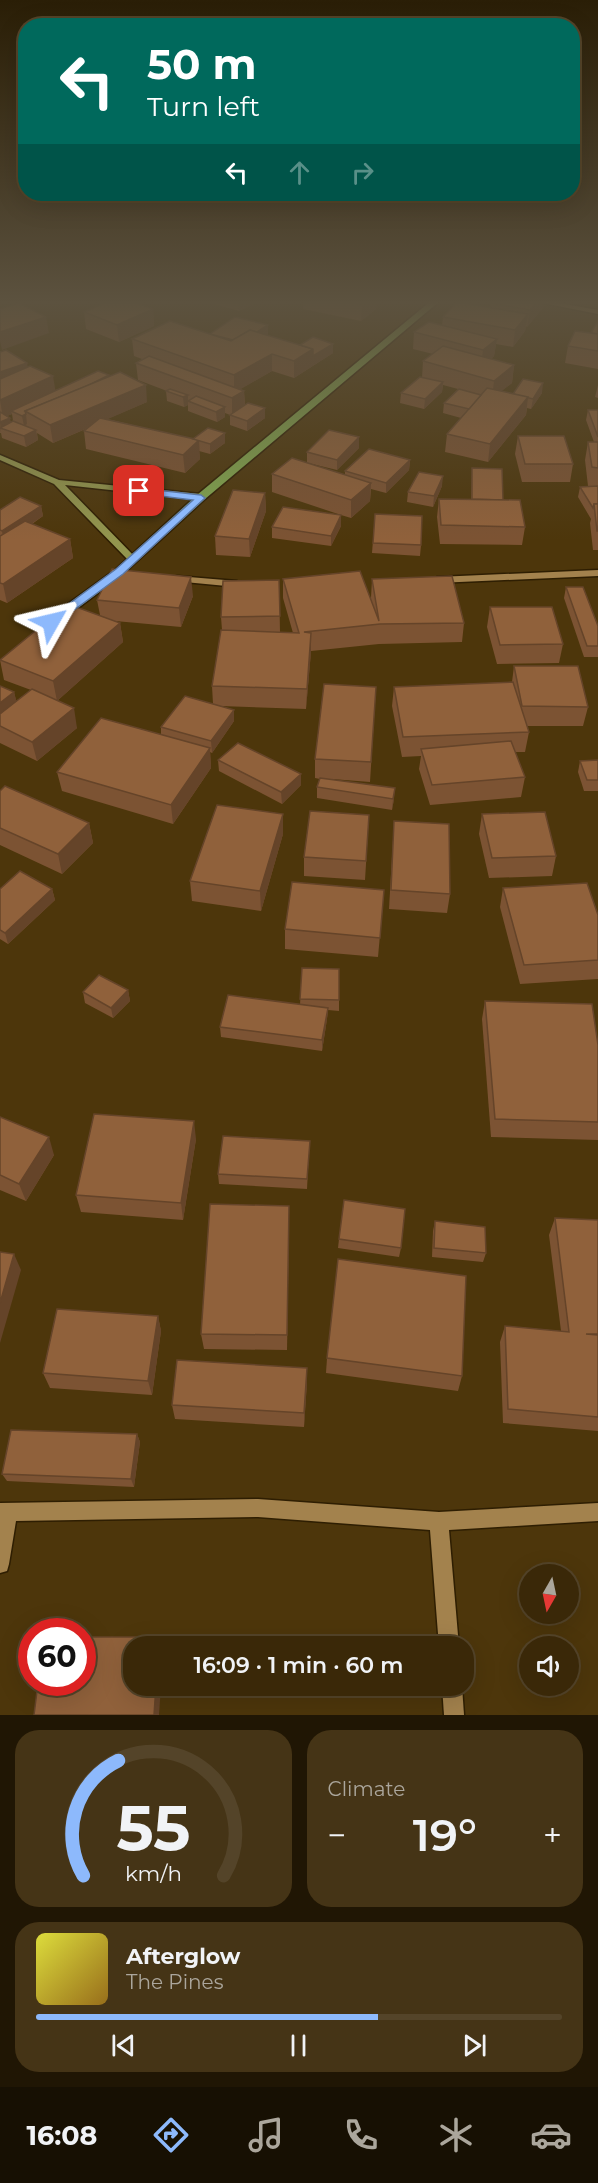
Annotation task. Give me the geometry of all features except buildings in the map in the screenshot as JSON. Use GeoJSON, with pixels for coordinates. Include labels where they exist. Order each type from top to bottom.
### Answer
{"type":"FeatureCollection","features":[{"type":"Feature","properties":{"kind":"main road"},"geometry":{"type":"LineString","coordinates":[[46,626],[119,572],[201,498],[342,380]]}},
{"type":"Feature","properties":{"kind":"street"},"geometry":{"type":"LineString","coordinates":[[0,457],[57,482],[201,498]]}},
{"type":"Feature","properties":{"kind":"street"},"geometry":{"type":"LineString","coordinates":[[57,482],[132,559]]}},
{"type":"Feature","properties":{"kind":"street"},"geometry":{"type":"LineString","coordinates":[[119,572],[131,573]]}},
{"type":"Feature","properties":{"kind":"street"},"geometry":{"type":"LineString","coordinates":[[425,580],[598,573]]}},
{"type":"Feature","properties":{"kind":"street"},"geometry":{"type":"LineString","coordinates":[[166,578],[249,585]]}},
{"type":"Feature","properties":{"kind":"street"},"geometry":{"type":"LineString","coordinates":[[0,1564],[4,1513],[258,1508],[439,1521],[598,1512]]}},
{"type":"Feature","properties":{"kind":"street"},"geometry":{"type":"LineString","coordinates":[[439,1521],[448,1636]]}},
{"type":"Feature","properties":{"kind":"street"},"geometry":{"type":"LineString","coordinates":[[453,1696],[454,1715]]}},
{"type":"Feature","properties":{"kind":"route"},"geometry":{"type":"LineString","coordinates":[[51,622],[119,572],[201,498],[139,491]]}}]}
